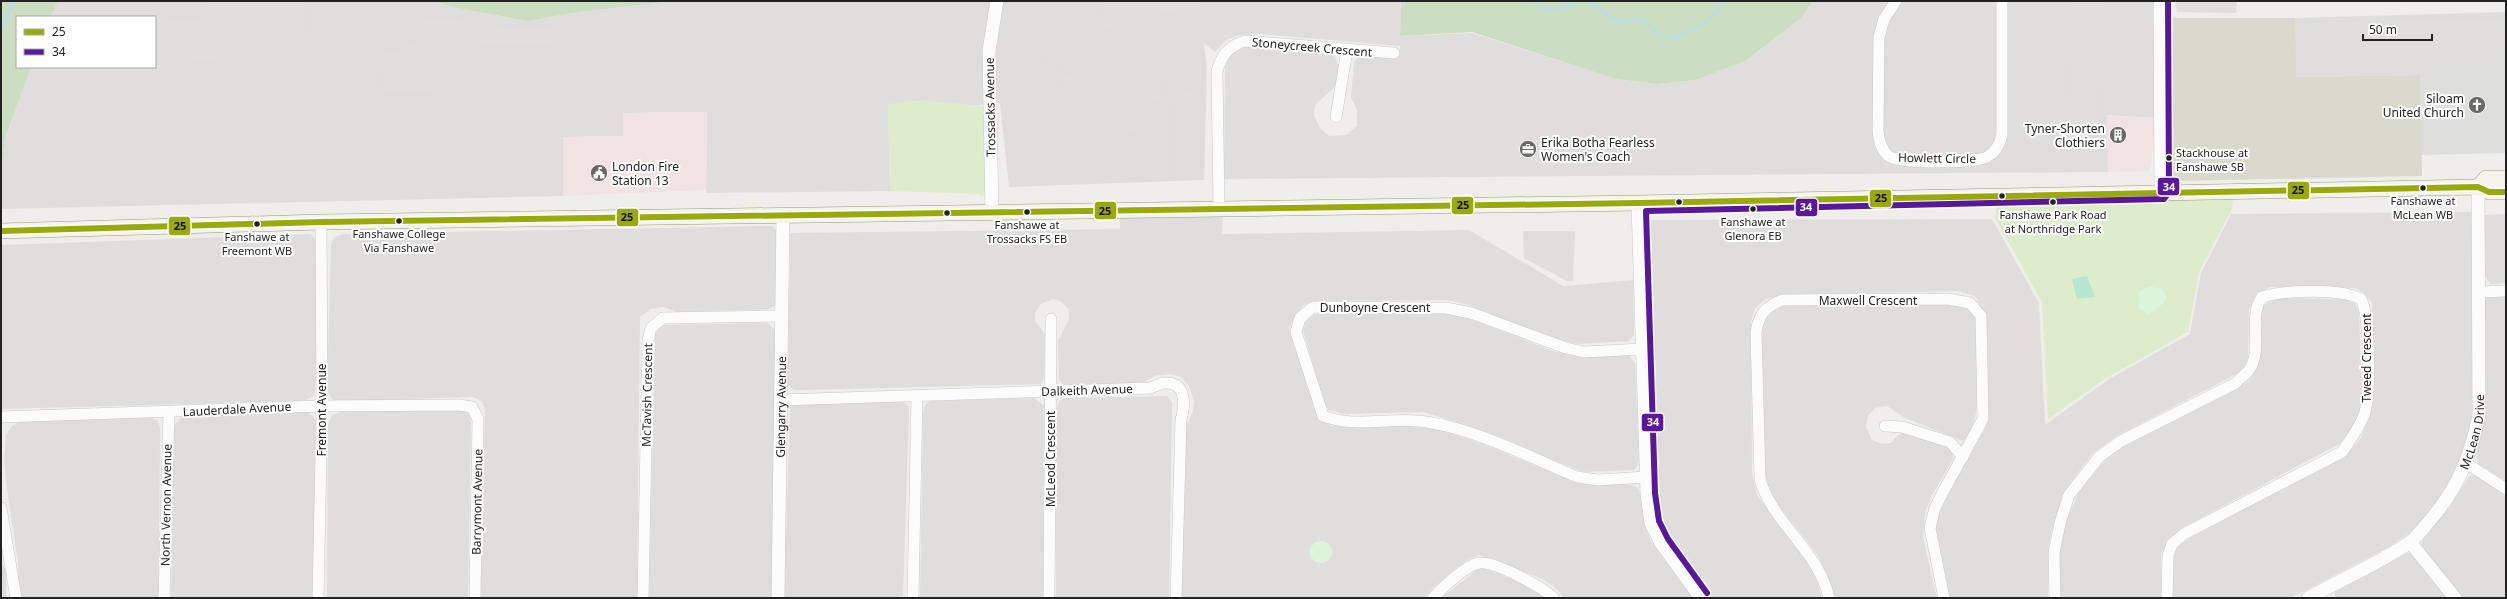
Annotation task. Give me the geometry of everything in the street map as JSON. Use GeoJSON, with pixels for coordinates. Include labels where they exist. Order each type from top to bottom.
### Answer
{"type":"FeatureCollection","features":[{"type":"Feature","properties":{"kind":"main road"},"geometry":{"type":"LineString","coordinates":[[2478,187],[2486,178],[2506,178]]}},
{"type":"Feature","properties":{"kind":"main road"},"geometry":{"type":"LineString","coordinates":[[1,231],[321,222],[1219,210],[2478,187],[2489,192],[2506,192]]}},
{"type":"Feature","properties":{"kind":"street","name":"Trossacks Avenue"},"geometry":{"type":"LineString","coordinates":[[992,213],[989,51],[997,1]]}},
{"type":"Feature","properties":{"kind":"street","name":"Howlett Circle"},"geometry":{"type":"LineString","coordinates":[[1896,1],[1884,19],[1879,37],[1878,131],[1880,145],[1884,152],[1897,160],[1905,161],[1975,160],[1988,156],[1998,148],[2002,135],[2002,1]]}},
{"type":"Feature","properties":{"kind":"street"},"geometry":{"type":"LineString","coordinates":[[2160,1],[2161,192]]}},
{"type":"Feature","properties":{"kind":"street","name":"Stoneycreek Crescent"},"geometry":{"type":"LineString","coordinates":[[1219,210],[1217,71],[1221,58],[1232,45],[1245,41],[1394,53]]}},
{"type":"Feature","properties":{"kind":"street"},"geometry":{"type":"LineString","coordinates":[[1336,117],[1347,50]]}},
{"type":"Feature","properties":{"kind":"street","name":"McLean Drive"},"geometry":{"type":"LineString","coordinates":[[2308,598],[2326,594],[2410,542],[2434,517],[2452,492],[2472,450],[2479,415],[2478,187]]}},
{"type":"Feature","properties":{"kind":"street"},"geometry":{"type":"LineString","coordinates":[[1638,203],[1646,477],[1651,523],[1661,543],[1701,598]]}},
{"type":"Feature","properties":{"kind":"street","name":"Glengarry Avenue"},"geometry":{"type":"LineString","coordinates":[[778,598],[783,216]]}},
{"type":"Feature","properties":{"kind":"street","name":"Fremont Avenue"},"geometry":{"type":"LineString","coordinates":[[318,598],[322,406],[321,222]]}},
{"type":"Feature","properties":{"kind":"street"},"geometry":{"type":"LineString","coordinates":[[2478,292],[2506,291]]}},
{"type":"Feature","properties":{"kind":"street","name":"Tweed Crescent"},"geometry":{"type":"LineString","coordinates":[[2055,598],[2054,553],[2060,522],[2069,495],[2099,457],[2121,441],[2236,383],[2250,369],[2254,354],[2255,311],[2262,297],[2275,293],[2343,293],[2362,299],[2366,314],[2368,394],[2365,414],[2356,433],[2342,452],[2184,534],[2172,544],[2168,556],[2167,598]]}},
{"type":"Feature","properties":{"kind":"street","name":"Maxwell Crescent"},"geometry":{"type":"LineString","coordinates":[[1829,598],[1827,587],[1816,566],[1764,495],[1760,479],[1756,332],[1759,316],[1770,305],[1782,300],[1948,299],[1970,303],[1981,316],[1984,403],[1983,419],[1935,508],[1930,528],[1944,598]]}},
{"type":"Feature","properties":{"kind":"street","name":"Dunboyne Crescent"},"geometry":{"type":"LineString","coordinates":[[1643,349],[1584,352],[1566,348],[1471,314],[1446,308],[1313,307],[1300,318],[1296,332],[1323,416],[1336,421],[1348,422],[1417,421],[1458,429],[1577,477],[1598,480],[1646,477]]}},
{"type":"Feature","properties":{"kind":"street","name":"McTavish Crescent"},"geometry":{"type":"LineString","coordinates":[[643,598],[648,340],[651,328],[663,318],[782,316]]}},
{"type":"Feature","properties":{"kind":"street","name":"McLeod Crescent"},"geometry":{"type":"LineString","coordinates":[[1049,598],[1051,319]]}},
{"type":"Feature","properties":{"kind":"street","name":"Dalkeith Avenue"},"geometry":{"type":"LineString","coordinates":[[781,400],[1150,388],[1165,383],[1176,385],[1184,395],[1185,406],[1181,420],[1176,598]]}},
{"type":"Feature","properties":{"kind":"street"},"geometry":{"type":"LineString","coordinates":[[913,598],[917,396]]}},
{"type":"Feature","properties":{"kind":"street","name":"Lauderdale Avenue"},"geometry":{"type":"LineString","coordinates":[[1,417],[322,406],[459,405],[472,407]]}},
{"type":"Feature","properties":{"kind":"street","name":"Barrymont Avenue"},"geometry":{"type":"LineString","coordinates":[[472,407],[478,419],[475,598]]}},
{"type":"Feature","properties":{"kind":"street","name":"North Vernon Avenue"},"geometry":{"type":"LineString","coordinates":[[164,598],[169,412]]}},
{"type":"Feature","properties":{"kind":"street"},"geometry":{"type":"LineString","coordinates":[[1885,426],[1902,427],[1950,442],[1963,457]]}},
{"type":"Feature","properties":{"kind":"street"},"geometry":{"type":"LineString","coordinates":[[2466,463],[2506,490]]}},
{"type":"Feature","properties":{"kind":"street"},"geometry":{"type":"LineString","coordinates":[[1,508],[6,558],[16,598]]}},
{"type":"Feature","properties":{"kind":"street"},"geometry":{"type":"LineString","coordinates":[[2410,542],[2455,598]]}},
{"type":"Feature","properties":{"kind":"street"},"geometry":{"type":"LineString","coordinates":[[1433,598],[1471,565],[1481,562],[1526,578],[1554,598]]}},
{"type":"Feature","properties":{"kind":"shaded area"},"geometry":{"type":"Polygon","coordinates":[[[58,1],[436,1],[452,7],[527,21],[579,12],[674,1],[1401,1],[1400,36],[1472,33],[1616,79],[1656,84],[1696,80],[1747,60],[1801,18],[1813,1],[2155,1],[2155,118],[2107,115],[2108,172],[1224,179],[1225,66],[1228,55],[1245,46],[1328,51],[1335,56],[1339,68],[1335,87],[1315,105],[1314,116],[1320,128],[1329,136],[1346,135],[1357,126],[1357,110],[1351,98],[1354,62],[1361,54],[1400,56],[1400,46],[1258,34],[1239,35],[1226,40],[1215,52],[1204,43],[1207,69],[1204,180],[1009,187],[1000,103],[979,105],[888,104],[890,191],[706,193],[707,112],[624,113],[624,136],[563,137],[563,196],[1,209],[1,170],[5,138],[31,68],[156,68],[156,16],[51,16],[58,1]]]}},
{"type":"Feature","properties":{"kind":"shaded area"},"geometry":{"type":"Polygon","coordinates":[[[204,1],[307,1],[307,34],[221,34],[221,61],[168,62],[168,21],[204,20],[204,1]]]}},
{"type":"Feature","properties":{"kind":"shaded area"},"geometry":{"type":"Polygon","coordinates":[[[1102,1],[1203,1],[1203,15],[1154,12],[1154,33],[1099,28],[1102,1]]]}},
{"type":"Feature","properties":{"kind":"shaded area"},"geometry":{"type":"Polygon","coordinates":[[[2073,1],[2104,1],[2098,132],[2066,133],[2073,1]]]}},
{"type":"Feature","properties":{"kind":"shaded area"},"geometry":{"type":"Polygon","coordinates":[[[2175,1],[2237,1],[2236,13],[2177,12],[2175,1]]]}},
{"type":"Feature","properties":{"kind":"shaded area"},"geometry":{"type":"Polygon","coordinates":[[[2506,12],[2506,153],[2421,155],[2420,75],[2295,77],[2295,18],[2506,12]]]}},
{"type":"Feature","properties":{"kind":"shaded area"},"geometry":{"type":"Polygon","coordinates":[[[2168,18],[2295,18],[2296,77],[2420,75],[2422,176],[2169,181],[2168,18]]]}},
{"type":"Feature","properties":{"kind":"shaded area"},"geometry":{"type":"Polygon","coordinates":[[[419,19],[451,19],[505,28],[557,29],[557,44],[478,44],[478,89],[381,92],[379,54],[400,53],[401,45],[419,45],[419,19]]]}},
{"type":"Feature","properties":{"kind":"shaded area"},"geometry":{"type":"Polygon","coordinates":[[[2506,20],[2506,62],[2487,62],[2487,70],[2311,73],[2311,65],[2298,65],[2299,31],[2310,31],[2311,22],[2506,20]]]}},
{"type":"Feature","properties":{"kind":"shaded area"},"geometry":{"type":"Polygon","coordinates":[[[1045,50],[1060,50],[1060,71],[1045,71],[1045,50]]]}},
{"type":"Feature","properties":{"kind":"shaded area"},"geometry":{"type":"Polygon","coordinates":[[[1061,76],[1078,76],[1079,102],[1062,102],[1061,76]]]}},
{"type":"Feature","properties":{"kind":"shaded area"},"geometry":{"type":"Polygon","coordinates":[[[1145,80],[1163,80],[1164,101],[1146,102],[1145,80]]]}},
{"type":"Feature","properties":{"kind":"shaded area"},"geometry":{"type":"Polygon","coordinates":[[[1199,90],[1200,177],[1173,177],[1173,103],[1179,103],[1179,91],[1199,90]]]}},
{"type":"Feature","properties":{"kind":"shaded area"},"geometry":{"type":"Polygon","coordinates":[[[707,112],[706,190],[563,196],[563,137],[623,136],[623,113],[707,112]]]}},
{"type":"Feature","properties":{"kind":"shaded area"},"geometry":{"type":"Polygon","coordinates":[[[1122,112],[1144,112],[1145,130],[1123,131],[1122,112]]]}},
{"type":"Feature","properties":{"kind":"shaded area"},"geometry":{"type":"Polygon","coordinates":[[[2107,115],[2155,118],[2151,166],[2148,171],[2108,172],[2107,115]]]}},
{"type":"Feature","properties":{"kind":"shaded area"},"geometry":{"type":"Polygon","coordinates":[[[2472,212],[2474,406],[2467,449],[2435,509],[2412,531],[2389,547],[2291,598],[2171,598],[2171,567],[2174,554],[2179,545],[2191,537],[2345,456],[2360,439],[2369,419],[2373,397],[2372,303],[2364,293],[2355,288],[2270,287],[2259,293],[2249,309],[2248,358],[2243,368],[2238,373],[2117,436],[2092,454],[2077,474],[2063,498],[2053,526],[2048,549],[2048,598],[1949,598],[1935,528],[1944,498],[1984,431],[1989,413],[1985,313],[1975,296],[1958,291],[1782,295],[1766,299],[1755,308],[1751,321],[1752,474],[1757,495],[1811,564],[1822,598],[1708,598],[1667,545],[1657,525],[1652,501],[1645,220],[1992,219],[2039,303],[2045,425],[2109,379],[2190,334],[2201,273],[2231,214],[2472,212]]]}},
{"type":"Feature","properties":{"kind":"shaded area"},"geometry":{"type":"Polygon","coordinates":[[[1223,213],[1222,234],[1469,230],[1563,286],[1633,280],[1634,335],[1629,341],[1577,344],[1552,338],[1469,305],[1448,300],[1319,301],[1304,305],[1296,314],[1289,328],[1318,418],[1331,426],[1345,427],[1408,424],[1437,429],[1480,443],[1576,482],[1625,484],[1635,486],[1639,490],[1645,524],[1650,540],[1693,598],[1564,598],[1558,590],[1543,579],[1479,555],[1467,560],[1434,587],[1425,598],[1181,598],[1185,429],[1193,411],[1194,400],[1189,386],[1181,377],[1170,374],[1154,376],[1142,384],[1064,385],[1059,380],[1058,341],[1069,319],[1069,310],[1062,302],[1053,299],[1041,304],[1035,313],[1035,321],[1045,334],[1044,378],[1041,384],[804,390],[794,390],[788,386],[790,233],[1120,229],[1120,216],[1223,213]]]}},
{"type":"Feature","properties":{"kind":"shaded area"},"geometry":{"type":"Polygon","coordinates":[[[2506,214],[2506,283],[2490,284],[2485,276],[2484,215],[2506,214]]]}},
{"type":"Feature","properties":{"kind":"shaded area"},"geometry":{"type":"Polygon","coordinates":[[[773,226],[777,231],[776,305],[769,309],[677,312],[664,307],[651,309],[640,317],[637,598],[480,598],[485,410],[482,401],[472,397],[340,401],[332,399],[327,391],[331,245],[334,237],[345,234],[773,226]]]}},
{"type":"Feature","properties":{"kind":"shaded area"},"geometry":{"type":"Polygon","coordinates":[[[1523,231],[1575,231],[1573,281],[1567,281],[1524,258],[1523,231]]]}},
{"type":"Feature","properties":{"kind":"shaded area"},"geometry":{"type":"Polygon","coordinates":[[[310,234],[317,240],[318,245],[315,392],[313,397],[302,401],[1,409],[1,245],[310,234]]]}},
{"type":"Feature","properties":{"kind":"shaded area"},"geometry":{"type":"Polygon","coordinates":[[[2506,295],[2506,482],[2479,464],[2476,457],[2485,406],[2484,302],[2488,296],[2506,295]]]}},
{"type":"Feature","properties":{"kind":"shaded area"},"geometry":{"type":"Polygon","coordinates":[[[2274,298],[2344,299],[2355,304],[2359,312],[2362,393],[2361,409],[2353,427],[2339,444],[2182,528],[2170,539],[2161,553],[2161,598],[2060,598],[2060,552],[2064,526],[2079,491],[2108,457],[2125,445],[2246,383],[2255,371],[2260,357],[2262,307],[2274,298]]]}},
{"type":"Feature","properties":{"kind":"shaded area"},"geometry":{"type":"Polygon","coordinates":[[[1949,303],[1970,309],[1975,319],[1978,399],[1975,418],[1969,436],[1963,441],[1905,418],[1887,406],[1875,408],[1868,416],[1866,427],[1872,440],[1882,444],[1891,443],[1898,435],[1906,432],[1946,447],[1952,452],[1953,459],[1930,499],[1925,513],[1923,537],[1937,598],[1833,598],[1828,577],[1819,557],[1770,494],[1765,473],[1762,320],[1775,308],[1786,305],[1949,303]]]}},
{"type":"Feature","properties":{"kind":"shaded area"},"geometry":{"type":"Polygon","coordinates":[[[1440,311],[1459,315],[1556,352],[1577,355],[1629,356],[1635,363],[1639,462],[1634,470],[1584,472],[1453,421],[1423,412],[1344,414],[1329,410],[1323,401],[1303,330],[1306,321],[1315,314],[1440,311]]]}},
{"type":"Feature","properties":{"kind":"shaded area"},"geometry":{"type":"Polygon","coordinates":[[[768,323],[776,331],[773,598],[649,598],[655,334],[658,328],[664,325],[768,323]]]}},
{"type":"Feature","properties":{"kind":"shaded area"},"geometry":{"type":"Polygon","coordinates":[[[1167,396],[1172,402],[1169,598],[1056,598],[1056,410],[1059,401],[1065,398],[1167,396]]]}},
{"type":"Feature","properties":{"kind":"shaded area"},"geometry":{"type":"Polygon","coordinates":[[[1034,398],[1044,406],[1043,598],[920,598],[923,412],[925,405],[930,401],[1034,398]]]}},
{"type":"Feature","properties":{"kind":"shaded area"},"geometry":{"type":"Polygon","coordinates":[[[895,400],[904,402],[909,407],[903,598],[784,598],[790,407],[795,405],[895,400]]]}},
{"type":"Feature","properties":{"kind":"shaded area"},"geometry":{"type":"Polygon","coordinates":[[[460,409],[469,414],[471,423],[468,598],[327,598],[328,425],[332,415],[340,412],[460,409]]]}},
{"type":"Feature","properties":{"kind":"shaded area"},"geometry":{"type":"Polygon","coordinates":[[[308,412],[316,420],[314,598],[171,598],[173,428],[180,418],[189,416],[308,412]]]}},
{"type":"Feature","properties":{"kind":"shaded area"},"geometry":{"type":"Polygon","coordinates":[[[148,416],[157,420],[160,427],[159,598],[19,598],[18,562],[4,459],[6,435],[12,426],[22,420],[148,416]]]}},
{"type":"Feature","properties":{"kind":"shaded area"},"geometry":{"type":"Polygon","coordinates":[[[2470,475],[2482,478],[2506,497],[2506,598],[2462,598],[2421,547],[2423,539],[2450,506],[2470,475]]]}},
{"type":"Feature","properties":{"kind":"shaded area"},"geometry":{"type":"Polygon","coordinates":[[[2405,552],[2412,554],[2447,598],[2335,598],[2335,589],[2405,552]]]}},
{"type":"Feature","properties":{"kind":"shaded area"},"geometry":{"type":"Polygon","coordinates":[[[1,563],[6,570],[6,598],[1,598],[1,563]]]}},
{"type":"Feature","properties":{"kind":"shaded area"},"geometry":{"type":"Polygon","coordinates":[[[1484,568],[1537,589],[1546,598],[1441,598],[1477,570],[1484,568]]]}},
{"type":"Feature","properties":{"kind":"green space"},"geometry":{"type":"Polygon","coordinates":[[[1,1],[58,1],[51,16],[16,16],[16,68],[31,68],[5,138],[1,170],[1,1]]]}},
{"type":"Feature","properties":{"kind":"green space"},"geometry":{"type":"Polygon","coordinates":[[[436,1],[674,1],[579,12],[527,21],[452,7],[436,1]]]}},
{"type":"Feature","properties":{"kind":"green space"},"geometry":{"type":"Polygon","coordinates":[[[1401,1],[1813,1],[1801,18],[1747,60],[1696,80],[1656,84],[1616,79],[1472,32],[1400,36],[1401,1]]]}},
{"type":"Feature","properties":{"kind":"green space"},"geometry":{"type":"Polygon","coordinates":[[[922,100],[983,106],[986,191],[981,197],[980,194],[890,191],[888,104],[922,100]]]}},
{"type":"Feature","properties":{"kind":"green space"},"geometry":{"type":"Polygon","coordinates":[[[2233,199],[2232,209],[2199,272],[2188,332],[2108,377],[2048,419],[2042,302],[1995,218],[1997,203],[2233,199]]]}},
{"type":"Feature","properties":{"kind":"green space"},"geometry":{"type":"Polygon","coordinates":[[[2087,276],[2095,297],[2077,299],[2072,279],[2087,276]]]}},
{"type":"Feature","properties":{"kind":"green space"},"geometry":{"type":"Polygon","coordinates":[[[2149,286],[2162,289],[2167,298],[2163,304],[2149,314],[2138,307],[2139,292],[2149,286]]]}},
{"type":"Feature","properties":{"kind":"green space"},"geometry":{"type":"Polygon","coordinates":[[[1321,541],[1329,544],[1332,552],[1329,560],[1321,563],[1313,560],[1310,552],[1313,544],[1321,541]]]}},
{"type":"Feature","properties":{"kind":"waterway"},"geometry":{"type":"LineString","coordinates":[[1,27],[15,1]]}},
{"type":"Feature","properties":{"kind":"waterway"},"geometry":{"type":"LineString","coordinates":[[1535,1],[1545,10],[1566,7],[1576,1]]}},
{"type":"Feature","properties":{"kind":"waterway"},"geometry":{"type":"LineString","coordinates":[[1587,1],[1619,22],[1640,18],[1657,34],[1676,38],[1708,21],[1724,1]]}},
{"type":"Feature","properties":{"kind":"transit line","name":"34"},"geometry":{"type":"LineString","coordinates":[[1707,593],[1668,539],[1659,521],[1655,493],[1646,211],[2164,199],[2169,192],[2168,1]]}},
{"type":"Feature","properties":{"kind":"transit line","name":"25"},"geometry":{"type":"LineString","coordinates":[[1,231],[321,222],[1638,203],[2478,187],[2489,192],[2506,192]]}},
{"type":"Feature","properties":{"kind":"place","name":"Siloam United Church"},"geometry":{"type":"Point","coordinates":[2477,105]}},
{"type":"Feature","properties":{"kind":"place","name":"Tyner-Shorten Clothiers"},"geometry":{"type":"Point","coordinates":[2118,135]}},
{"type":"Feature","properties":{"kind":"place","name":"Erika Botha Fearless Women's Coach"},"geometry":{"type":"Point","coordinates":[1528,149]}},
{"type":"Feature","properties":{"kind":"place","name":"Stackhouse at Fanshawe SB"},"geometry":{"type":"Point","coordinates":[2169,158]}},
{"type":"Feature","properties":{"kind":"place","name":"London Fire Station 13"},"geometry":{"type":"Point","coordinates":[599,173]}},
{"type":"Feature","properties":{"kind":"place","name":"Fanshawe at McLean WB"},"geometry":{"type":"Point","coordinates":[2423,188]}},
{"type":"Feature","properties":{"kind":"place","name":"Fanshawe Park Road at Northridge Park"},"geometry":{"type":"Point","coordinates":[2053,202]}},
{"type":"Feature","properties":{"kind":"place","name":"Fanshawe at Glenora EB"},"geometry":{"type":"Point","coordinates":[1753,209]}},
{"type":"Feature","properties":{"kind":"place","name":"Fanshawe at Trossacks FS EB"},"geometry":{"type":"Point","coordinates":[1027,212]}},
{"type":"Feature","properties":{"kind":"place","name":"Fanshawe College Via Fanshawe"},"geometry":{"type":"Point","coordinates":[399,221]}},
{"type":"Feature","properties":{"kind":"place","name":"Fanshawe at Freemont WB"},"geometry":{"type":"Point","coordinates":[257,224]}}]}
